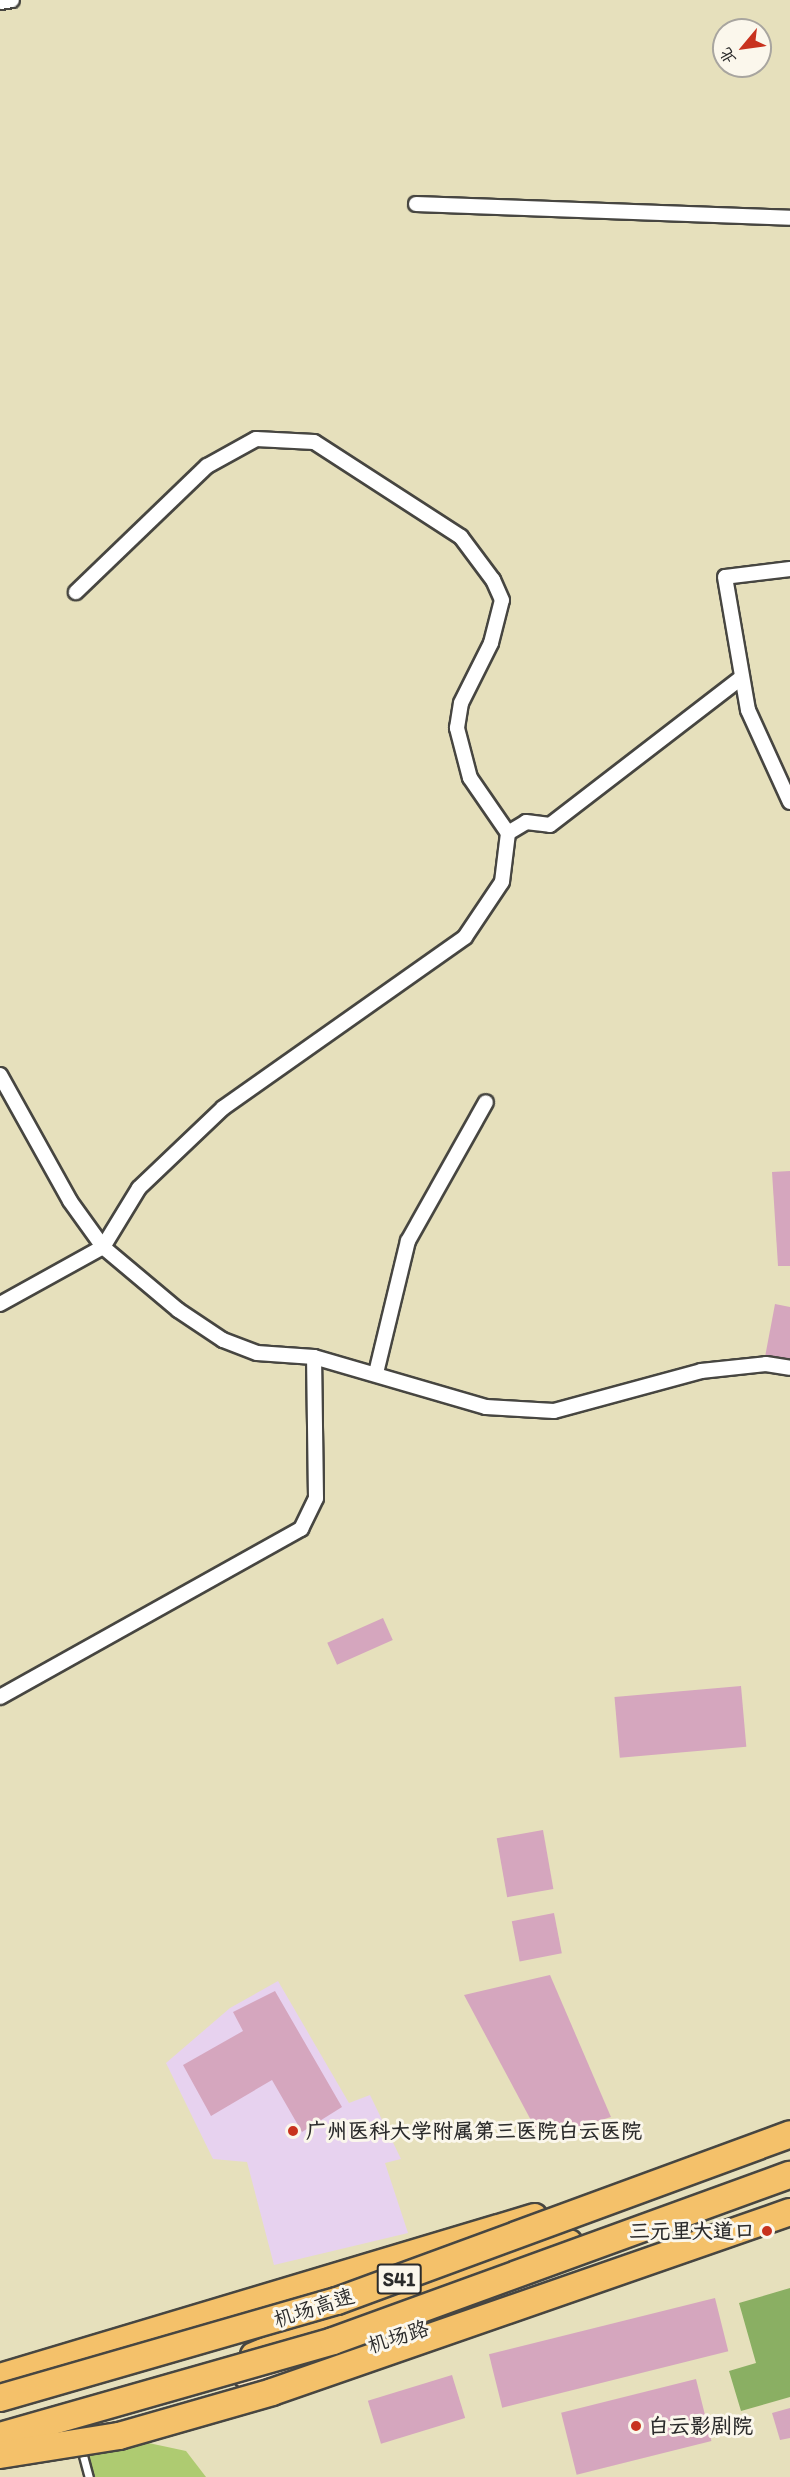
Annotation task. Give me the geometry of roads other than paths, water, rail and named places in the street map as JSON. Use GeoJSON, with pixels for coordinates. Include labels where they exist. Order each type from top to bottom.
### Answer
{"type":"FeatureCollection","features":[{"type":"Feature","properties":{"kind":"highway","name":"机场高速"},"geometry":{"type":"LineString","coordinates":[[0,2398],[337,2301],[790,2134]]}},
{"type":"Feature","properties":{"kind":"highway"},"geometry":{"type":"LineString","coordinates":[[0,2376],[790,2140]]}},
{"type":"Feature","properties":{"kind":"highway","name":"机场高速"},"geometry":{"type":"LineString","coordinates":[[0,2436],[333,2341],[790,2174]]}},
{"type":"Feature","properties":{"kind":"highway"},"geometry":{"type":"LineString","coordinates":[[155,2400],[331,2321],[790,2174]]}},
{"type":"Feature","properties":{"kind":"highway"},"geometry":{"type":"LineString","coordinates":[[0,2455],[94,2442],[263,2395],[790,2212]]}},
{"type":"Feature","properties":{"kind":"highway","name":"机场路"},"geometry":{"type":"LineString","coordinates":[[0,2449],[155,2400]]}},
{"type":"Feature","properties":{"kind":"main road","name":"机场路"},"geometry":{"type":"LineString","coordinates":[[155,2400],[394,2338],[790,2203]]}},
{"type":"Feature","properties":{"kind":"street"},"geometry":{"type":"LineString","coordinates":[[0,2],[12,0]]}},
{"type":"Feature","properties":{"kind":"street"},"geometry":{"type":"LineString","coordinates":[[416,204],[790,218]]}},
{"type":"Feature","properties":{"kind":"street"},"geometry":{"type":"LineString","coordinates":[[0,1304],[104,1248],[139,1188],[224,1108],[465,937],[502,882],[508,833],[471,778],[457,728],[461,703],[491,643],[502,600],[493,580],[461,537],[314,442],[256,439],[207,466],[76,592]]}},
{"type":"Feature","properties":{"kind":"street"},"geometry":{"type":"LineString","coordinates":[[790,569],[725,577],[748,710],[790,802]]}},
{"type":"Feature","properties":{"kind":"street"},"geometry":{"type":"LineString","coordinates":[[508,833],[526,822],[550,825],[742,677]]}},
{"type":"Feature","properties":{"kind":"street"},"geometry":{"type":"LineString","coordinates":[[0,1075],[70,1201],[104,1248],[223,1340],[257,1353],[314,1357],[376,1373],[486,1407],[554,1411],[701,1371],[766,1364],[790,1368]]}},
{"type":"Feature","properties":{"kind":"street"},"geometry":{"type":"LineString","coordinates":[[376,1373],[408,1241],[486,1102]]}},
{"type":"Feature","properties":{"kind":"street"},"geometry":{"type":"LineString","coordinates":[[0,1696],[302,1529],[316,1498],[314,1357]]}},
{"type":"Feature","properties":{"kind":"lane"},"geometry":{"type":"LineString","coordinates":[[74,2427],[89,2477]]}},
{"type":"Feature","properties":{"kind":"place","name":"广州医科大学附属第三医院白云医院"},"geometry":{"type":"Point","coordinates":[293,2131]}},
{"type":"Feature","properties":{"kind":"place","name":"三元里大道口"},"geometry":{"type":"Point","coordinates":[767,2231]}},
{"type":"Feature","properties":{"kind":"place","name":"白云影剧院"},"geometry":{"type":"Point","coordinates":[636,2426]}}]}
